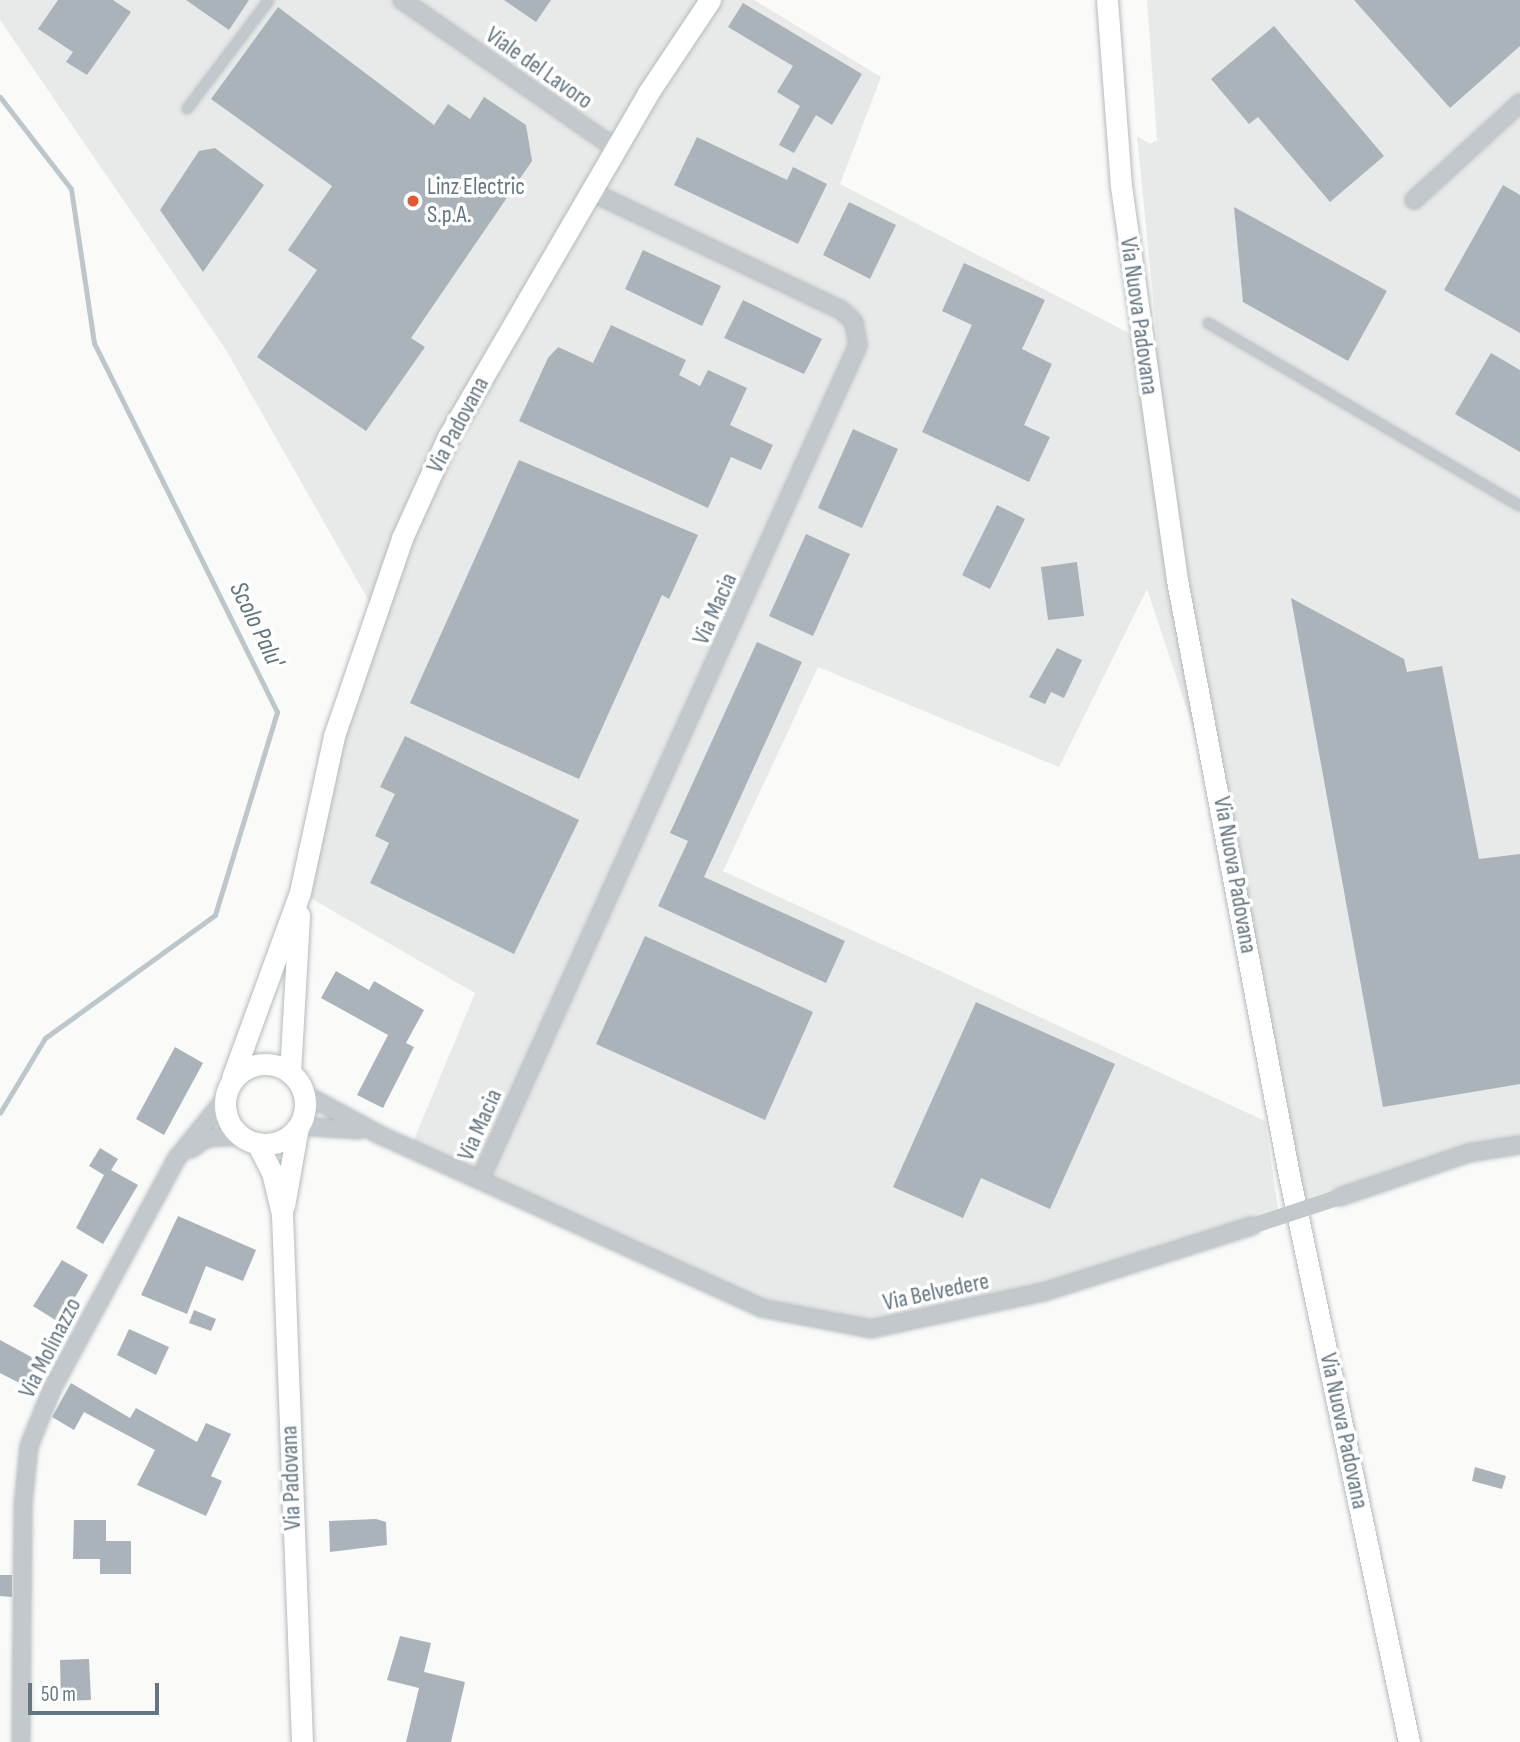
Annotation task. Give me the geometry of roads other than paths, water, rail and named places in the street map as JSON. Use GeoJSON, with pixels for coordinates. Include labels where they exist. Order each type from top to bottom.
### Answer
{"type":"FeatureCollection","features":[{"type":"Feature","properties":{"kind":"street","name":"Viale del Lavoro"},"geometry":{"type":"LineString","coordinates":[[402,0],[616,149]]}},
{"type":"Feature","properties":{"kind":"street","name":"Via Padovana"},"geometry":{"type":"LineString","coordinates":[[302,1742],[282,1214],[272,1172],[229,1117],[230,1086],[300,892],[334,736],[402,538],[448,438],[616,149],[710,0]]}},
{"type":"Feature","properties":{"kind":"street","name":"Via Nuova Padovana"},"geometry":{"type":"LineString","coordinates":[[1107,0],[1121,186],[1177,580],[1289,1175],[1409,1742]]}},
{"type":"Feature","properties":{"kind":"street"},"geometry":{"type":"LineString","coordinates":[[1414,200],[1520,103]]}},
{"type":"Feature","properties":{"kind":"street","name":"Via Macia"},"geometry":{"type":"LineString","coordinates":[[480,1180],[858,345],[854,322],[841,310],[591,192]]}},
{"type":"Feature","properties":{"kind":"street","name":"Via Padovana"},"geometry":{"type":"LineString","coordinates":[[290,1073],[300,892]]}},
{"type":"Feature","properties":{"kind":"street"},"geometry":{"type":"LineString","coordinates":[[230,1086],[249,1063],[271,1062],[290,1073],[301,1092]]}},
{"type":"Feature","properties":{"kind":"street","name":"Via Molinazzo"},"geometry":{"type":"LineString","coordinates":[[21,1742],[23,1505],[29,1447],[52,1389],[177,1158],[230,1086]]}},
{"type":"Feature","properties":{"kind":"street","name":"Via Padovana"},"geometry":{"type":"LineString","coordinates":[[282,1214],[299,1126],[301,1092]]}},
{"type":"Feature","properties":{"kind":"street","name":"Via Belvedere"},"geometry":{"type":"LineString","coordinates":[[301,1092],[378,1134],[761,1308],[871,1329],[1044,1292],[1469,1153],[1520,1145]]}},
{"type":"Feature","properties":{"kind":"street"},"geometry":{"type":"LineString","coordinates":[[177,1158],[207,1138],[281,1143],[299,1126]]}},
{"type":"Feature","properties":{"kind":"street","name":"Via Belvedere"},"geometry":{"type":"LineString","coordinates":[[299,1126],[378,1134]]}},
{"type":"Feature","properties":{"kind":"lane"},"geometry":{"type":"LineString","coordinates":[[187,109],[269,0]]}},
{"type":"Feature","properties":{"kind":"lane"},"geometry":{"type":"LineString","coordinates":[[1208,323],[1520,506]]}},
{"type":"Feature","properties":{"kind":"waterway","name":"Scolo Palu'"},"geometry":{"type":"LineString","coordinates":[[0,97],[71,189],[94,343],[277,712],[215,915],[45,1038],[0,1113]]}},
{"type":"Feature","properties":{"kind":"place","name":"Linz Electric S.p.A."},"geometry":{"type":"Point","coordinates":[413,201]}}]}
